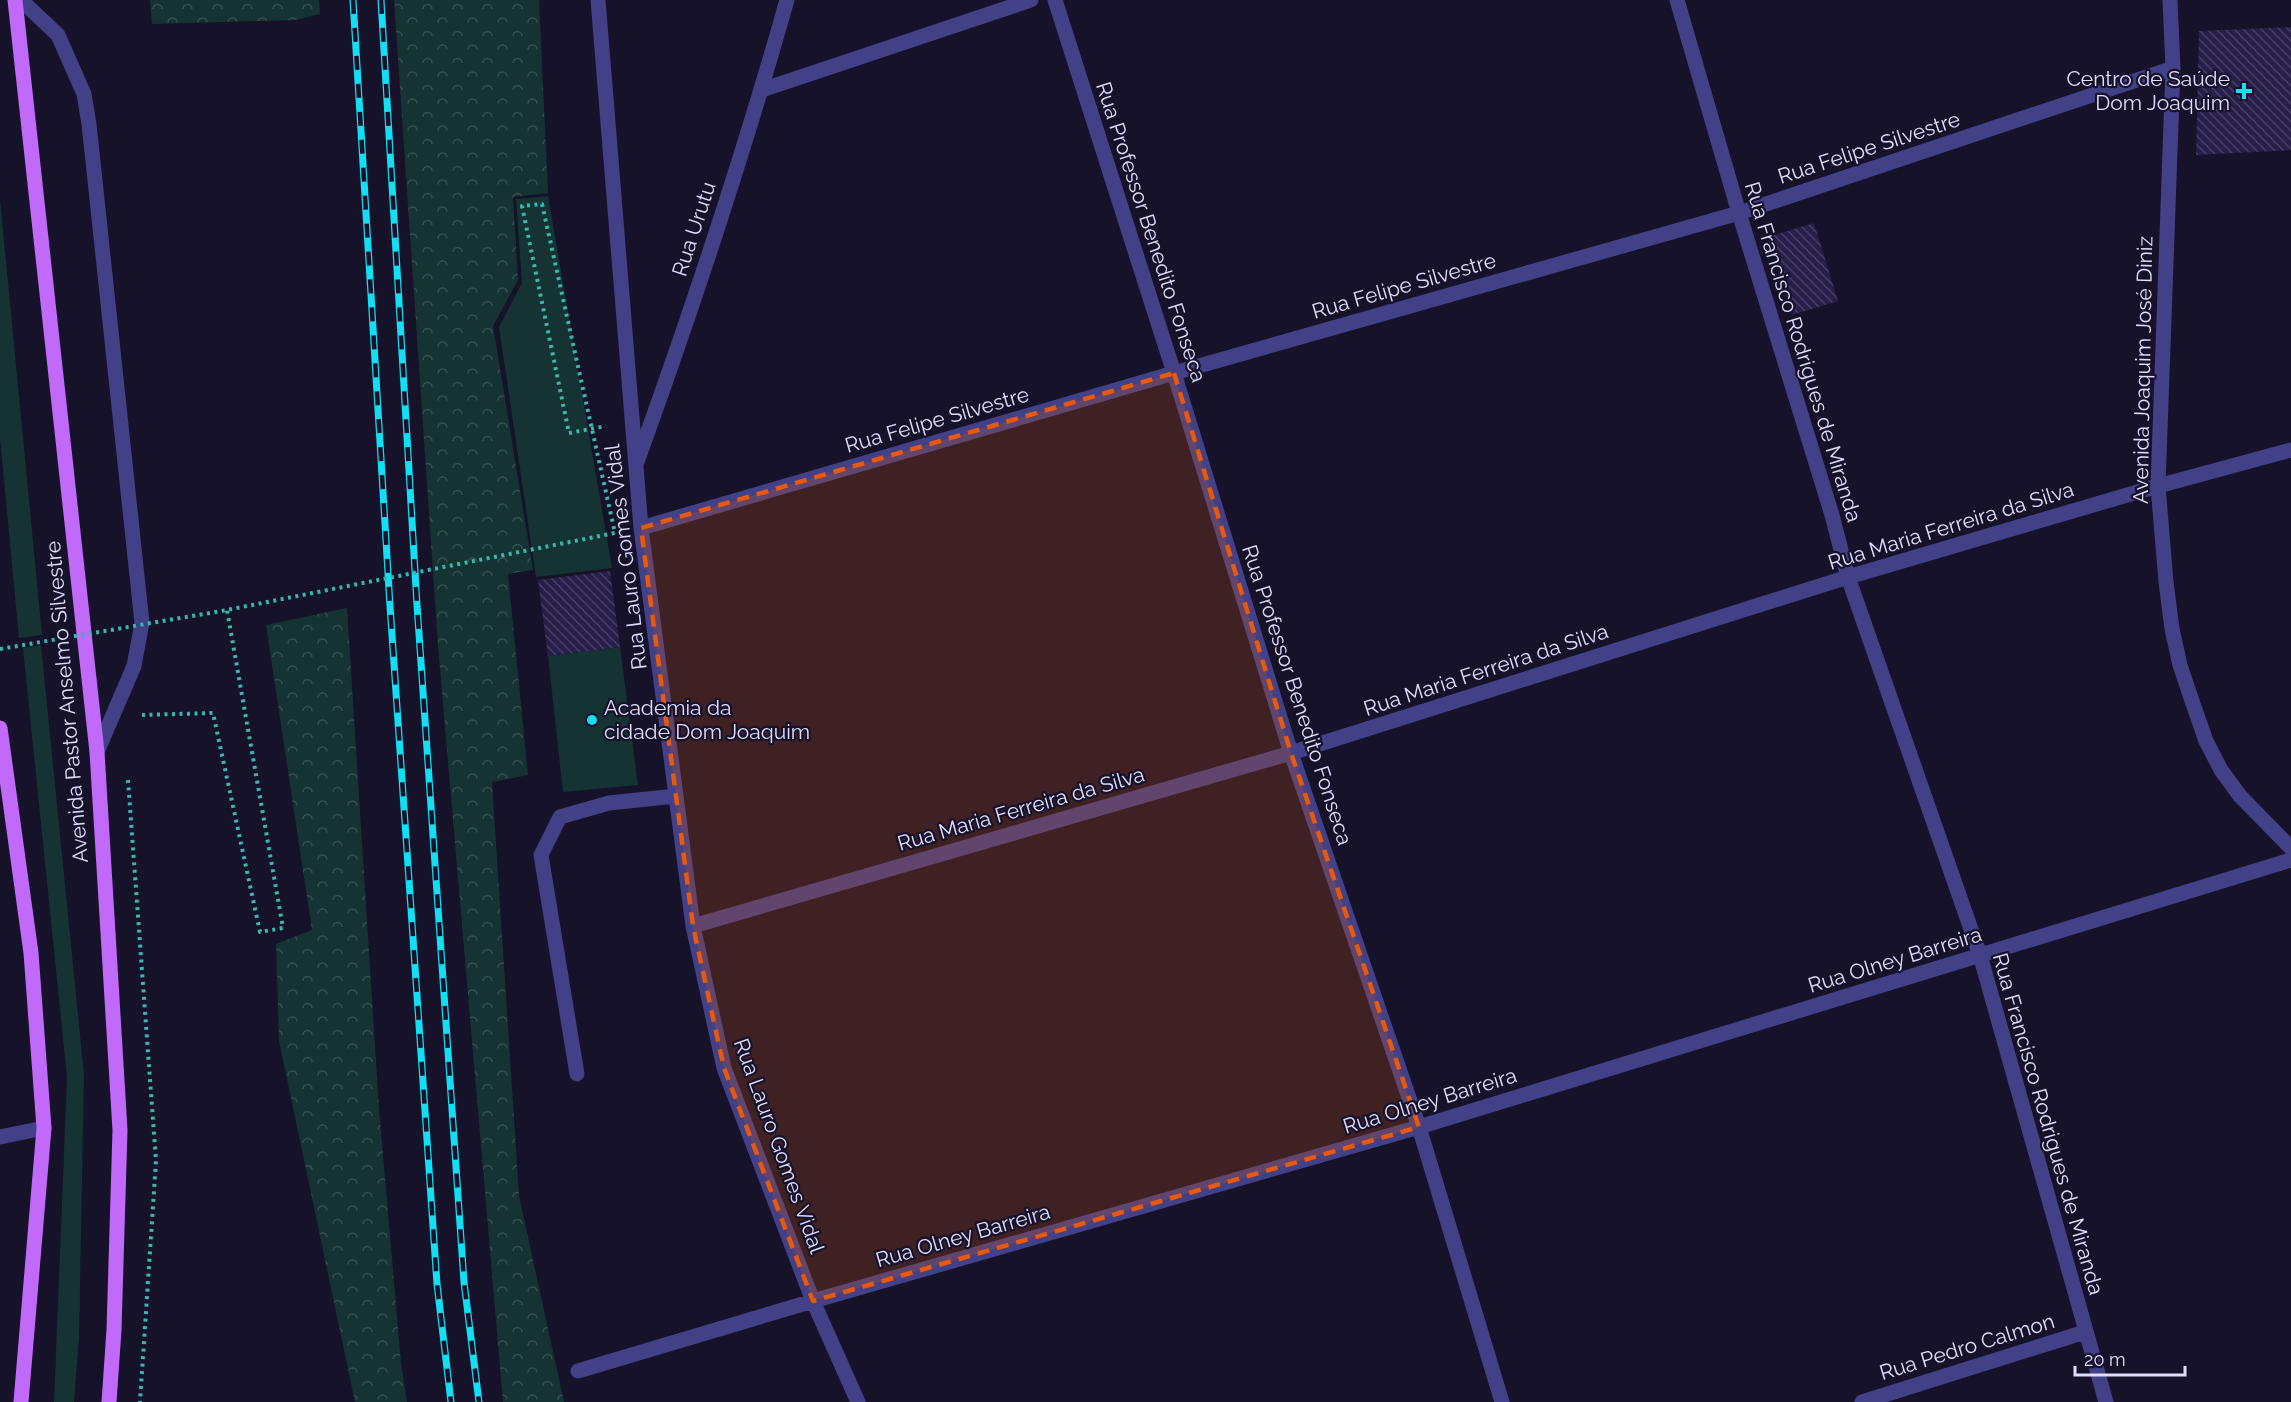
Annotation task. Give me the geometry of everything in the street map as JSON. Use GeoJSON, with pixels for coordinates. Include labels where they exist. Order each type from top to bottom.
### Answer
{"type":"FeatureCollection","features":[{"type":"Feature","properties":{"kind":"main road","name":"Avenida Pastor Anselmo Silvestre"},"geometry":{"type":"LineString","coordinates":[[15,0],[97,752],[120,1130],[114,1329],[109,1402]]}},
{"type":"Feature","properties":{"kind":"main road"},"geometry":{"type":"LineString","coordinates":[[0,728],[31,952],[45,1128],[21,1402]]}},
{"type":"Feature","properties":{"kind":"street"},"geometry":{"type":"LineString","coordinates":[[21,0],[58,35],[84,94],[91,136],[142,623],[134,666],[97,752]]}},
{"type":"Feature","properties":{"kind":"street","name":"Rua Lauro Gomes Vidal"},"geometry":{"type":"LineString","coordinates":[[598,0],[641,528],[693,926],[724,1068],[813,1300],[858,1402]]}},
{"type":"Feature","properties":{"kind":"street","name":"Rua Urutu"},"geometry":{"type":"LineString","coordinates":[[635,469],[675,356],[762,90],[787,0]]}},
{"type":"Feature","properties":{"kind":"street"},"geometry":{"type":"LineString","coordinates":[[762,90],[1031,0]]}},
{"type":"Feature","properties":{"kind":"street","name":"Rua Professor Benedito Fonseca"},"geometry":{"type":"LineString","coordinates":[[1055,0],[1174,373],[1291,753],[1419,1127],[1502,1402]]}},
{"type":"Feature","properties":{"kind":"street","name":"Rua Francisco Rodrigues de Miranda"},"geometry":{"type":"LineString","coordinates":[[1677,0],[1739,213],[1832,515],[1848,577],[1980,956],[2106,1402]]}},
{"type":"Feature","properties":{"kind":"street","name":"Avenida Joaquim José Diniz"},"geometry":{"type":"LineString","coordinates":[[2170,0],[2173,68],[2158,486],[2172,629],[2180,665],[2206,741],[2221,770],[2240,796],[2291,848]]}},
{"type":"Feature","properties":{"kind":"street","name":"Rua Felipe Silvestre"},"geometry":{"type":"LineString","coordinates":[[641,528],[1174,373],[1739,213],[2173,68]]}},
{"type":"Feature","properties":{"kind":"street","name":"Rua Maria Ferreira da Silva"},"geometry":{"type":"LineString","coordinates":[[693,926],[1291,753],[1848,577],[2158,486],[2291,450]]}},
{"type":"Feature","properties":{"kind":"street"},"geometry":{"type":"LineString","coordinates":[[577,1074],[541,855],[560,817],[609,803],[676,796]]}},
{"type":"Feature","properties":{"kind":"street","name":"Rua Olney Barreira"},"geometry":{"type":"LineString","coordinates":[[578,1371],[813,1300],[1419,1127],[2291,860]]}},
{"type":"Feature","properties":{"kind":"street"},"geometry":{"type":"LineString","coordinates":[[0,1137],[45,1128]]}},
{"type":"Feature","properties":{"kind":"street","name":"Rua Pedro Calmon"},"geometry":{"type":"LineString","coordinates":[[1862,1402],[2085,1332]]}},
{"type":"Feature","properties":{"kind":"path"},"geometry":{"type":"LineString","coordinates":[[0,649],[227,610],[615,533],[542,204],[522,206],[569,433],[631,422]]}},
{"type":"Feature","properties":{"kind":"path"},"geometry":{"type":"LineString","coordinates":[[139,715],[213,713],[260,932],[283,928],[227,610]]}},
{"type":"Feature","properties":{"kind":"highlighted area"},"geometry":{"type":"Polygon","coordinates":[[[1174,373],[1291,753],[1419,1127],[813,1301],[724,1068],[693,926],[641,528],[1174,373]]]}},
{"type":"Feature","properties":{"kind":"green space"},"geometry":{"type":"Polygon","coordinates":[[[150,0],[319,0],[320,14],[296,20],[152,24],[150,0]]]}},
{"type":"Feature","properties":{"kind":"green space"},"geometry":{"type":"Polygon","coordinates":[[[394,0],[539,0],[548,193],[513,197],[518,280],[493,326],[533,570],[508,574],[528,775],[492,782],[519,1196],[564,1402],[503,1402],[438,645],[394,0]]]}},
{"type":"Feature","properties":{"kind":"green space"},"geometry":{"type":"Polygon","coordinates":[[[548,196],[612,568],[536,577],[499,327],[522,283],[516,199],[548,196]]]}},
{"type":"Feature","properties":{"kind":"green space"},"geometry":{"type":"Polygon","coordinates":[[[0,199],[42,635],[19,638],[0,438],[0,199]]]}},
{"type":"Feature","properties":{"kind":"green space"},"geometry":{"type":"Polygon","coordinates":[[[347,608],[379,1109],[401,1363],[407,1402],[355,1402],[279,1041],[276,944],[312,930],[266,625],[347,608]]]}},
{"type":"Feature","properties":{"kind":"green space"},"geometry":{"type":"Polygon","coordinates":[[[41,645],[84,1075],[79,1338],[74,1402],[54,1402],[67,1077],[23,648],[41,645]]]}},
{"type":"Feature","properties":{"kind":"green space","name":"Academia da cidade Dom Joaquim"},"geometry":{"type":"Polygon","coordinates":[[[620,647],[638,785],[563,792],[548,656],[620,647]]]}},
{"type":"Feature","properties":{"kind":"building","name":"Centro de Saúde Dom Joaquim"},"geometry":{"type":"Polygon","coordinates":[[[2291,27],[2291,150],[2196,155],[2199,31],[2291,27]]]}},
{"type":"Feature","properties":{"kind":"building"},"geometry":{"type":"Polygon","coordinates":[[[1814,223],[1838,301],[1792,315],[1767,237],[1814,223]]]}},
{"type":"Feature","properties":{"kind":"building"},"geometry":{"type":"Polygon","coordinates":[[[610,571],[620,647],[548,656],[538,580],[610,571]]]}},
{"type":"Feature","properties":{"kind":"railway"},"geometry":{"type":"LineString","coordinates":[[353,0],[390,606],[437,1284],[451,1402]]}},
{"type":"Feature","properties":{"kind":"railway"},"geometry":{"type":"LineString","coordinates":[[381,0],[417,605],[464,1282],[479,1402]]}},
{"type":"Feature","properties":{"kind":"place","name":"Centro de Saúde Dom Joaquim"},"geometry":{"type":"Point","coordinates":[2244,91]}},
{"type":"Feature","properties":{"kind":"place","name":"Academia da cidade Dom Joaquim"},"geometry":{"type":"Point","coordinates":[592,720]}}]}
